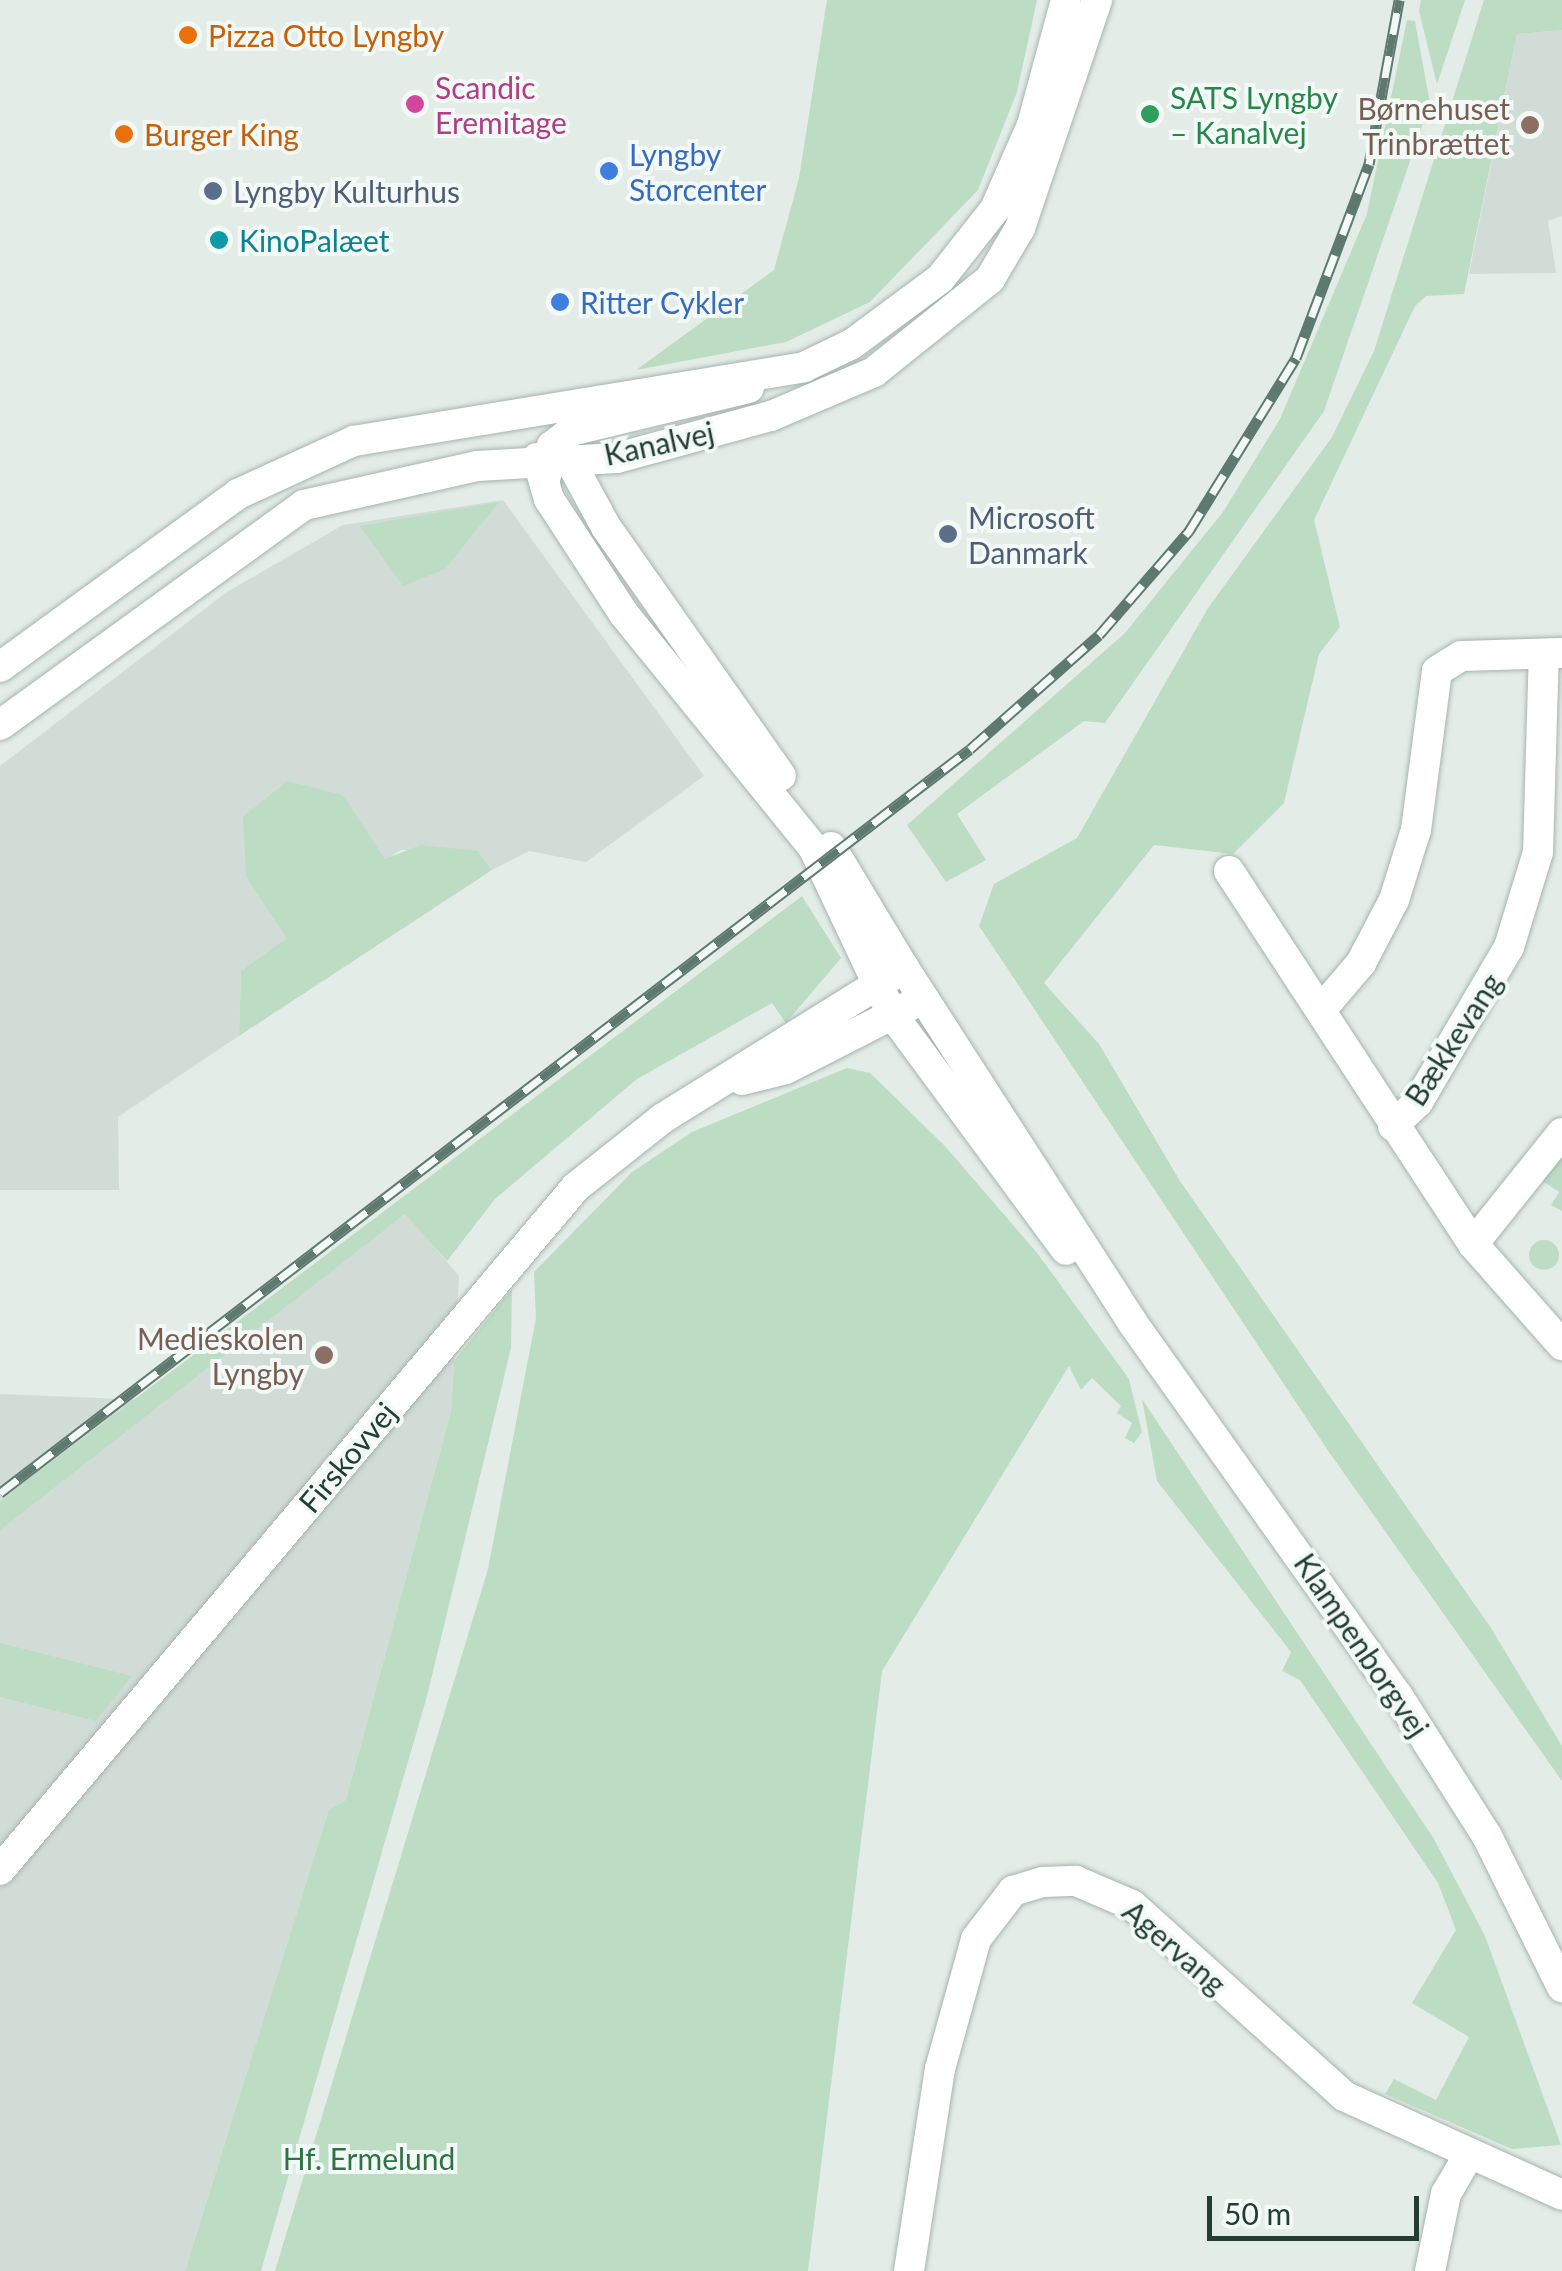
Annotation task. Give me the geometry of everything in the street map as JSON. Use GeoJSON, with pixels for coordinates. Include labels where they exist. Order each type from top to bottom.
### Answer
{"type":"FeatureCollection","features":[{"type":"Feature","properties":{"kind":"street","name":"Kanalvej"},"geometry":{"type":"LineString","coordinates":[[0,667],[238,494],[354,441],[804,368],[908,306],[963,255],[1032,125],[1066,0]]}},
{"type":"Feature","properties":{"kind":"street","name":"Kanalvej"},"geometry":{"type":"LineString","coordinates":[[0,725],[304,505],[368,484],[551,458],[616,458],[772,416],[840,389],[934,332],[990,279],[1020,228],[1097,0]]}},
{"type":"Feature","properties":{"kind":"street"},"geometry":{"type":"LineString","coordinates":[[551,458],[570,431],[804,368]]}},
{"type":"Feature","properties":{"kind":"street","name":"Klampenborgvej"},"geometry":{"type":"LineString","coordinates":[[551,458],[549,499],[671,680],[813,847],[892,1014],[1094,1288],[1132,1322]]}},
{"type":"Feature","properties":{"kind":"street","name":"Klampenborgvej"},"geometry":{"type":"LineString","coordinates":[[551,458],[904,968],[920,1000],[1132,1322],[1398,1696],[1486,1836],[1562,1988]]}},
{"type":"Feature","properties":{"kind":"street","name":"Bækkevang"},"geometry":{"type":"LineString","coordinates":[[1321,1010],[1362,963],[1394,900],[1416,830],[1437,672],[1461,656],[1553,653],[1538,852],[1509,947],[1418,1102],[1393,1126]]}},
{"type":"Feature","properties":{"kind":"street","name":"Bækkevang"},"geometry":{"type":"LineString","coordinates":[[1229,871],[1473,1244],[1562,1346]]}},
{"type":"Feature","properties":{"kind":"street","name":"Firskovvej"},"geometry":{"type":"LineString","coordinates":[[0,1870],[576,1186],[664,1118],[729,1083],[875,981],[904,968]]}},
{"type":"Feature","properties":{"kind":"street","name":"Firskovvej"},"geometry":{"type":"LineString","coordinates":[[729,1083],[786,1070],[920,1000]]}},
{"type":"Feature","properties":{"kind":"street"},"geometry":{"type":"LineString","coordinates":[[1473,1244],[1562,1133]]}},
{"type":"Feature","properties":{"kind":"street","name":"Agervang"},"geometry":{"type":"LineString","coordinates":[[910,2271],[940,2069],[976,1939],[1003,1900],[1043,1882],[1076,1881],[1132,1905],[1344,2096],[1468,2156],[1562,2195]]}},
{"type":"Feature","properties":{"kind":"street"},"geometry":{"type":"LineString","coordinates":[[1430,2271],[1446,2194],[1468,2156]]}},
{"type":"Feature","properties":{"kind":"shaded area","name":"Børnehuset Trinbrættet"},"geometry":{"type":"Polygon","coordinates":[[[1562,30],[1562,216],[1548,221],[1556,273],[1469,274],[1517,34],[1562,30]]]}},
{"type":"Feature","properties":{"kind":"shaded area"},"geometry":{"type":"Polygon","coordinates":[[[503,500],[704,776],[586,862],[529,851],[492,870],[478,851],[401,850],[385,860],[343,795],[246,877],[288,938],[241,971],[239,1036],[118,1117],[119,1190],[0,1190],[0,766],[227,592],[343,525],[503,500]]]}},
{"type":"Feature","properties":{"kind":"shaded area"},"geometry":{"type":"Polygon","coordinates":[[[406,1214],[459,1276],[451,1411],[346,1800],[329,1811],[185,2271],[0,2271],[0,1394],[145,1400],[406,1214]]]}},
{"type":"Feature","properties":{"kind":"green space"},"geometry":{"type":"Polygon","coordinates":[[[827,0],[1037,0],[1017,92],[978,190],[870,302],[786,342],[636,370],[774,270],[799,178],[827,0]]]}},
{"type":"Feature","properties":{"kind":"green space"},"geometry":{"type":"Polygon","coordinates":[[[1421,0],[1465,0],[1437,84],[1419,11],[1421,0]]]}},
{"type":"Feature","properties":{"kind":"green space"},"geometry":{"type":"Polygon","coordinates":[[[1484,0],[1562,0],[1562,30],[1517,34],[1464,294],[1426,296],[1415,306],[1314,520],[1340,627],[1319,654],[1284,803],[1233,854],[1154,845],[1044,983],[1099,1044],[1180,1181],[1491,1628],[1562,1746],[1562,1781],[1329,1452],[979,926],[994,884],[1077,838],[1208,608],[1332,437],[1374,351],[1484,0]]]}},
{"type":"Feature","properties":{"kind":"green space"},"geometry":{"type":"Polygon","coordinates":[[[1407,20],[1415,21],[1430,103],[1324,411],[1105,723],[1084,721],[957,814],[986,860],[946,882],[907,825],[1125,633],[1223,512],[1280,419],[1367,214],[1407,20]]]}},
{"type":"Feature","properties":{"kind":"green space"},"geometry":{"type":"Polygon","coordinates":[[[499,502],[445,569],[403,586],[360,526],[499,502]]]}},
{"type":"Feature","properties":{"kind":"green space"},"geometry":{"type":"Polygon","coordinates":[[[287,781],[343,795],[385,859],[421,845],[478,851],[492,870],[239,1036],[241,971],[287,938],[246,877],[243,817],[287,781]]]}},
{"type":"Feature","properties":{"kind":"green space"},"geometry":{"type":"Polygon","coordinates":[[[802,896],[841,958],[786,1023],[772,1003],[637,1079],[495,1199],[447,1261],[405,1214],[0,1530],[0,1502],[802,896]]]}},
{"type":"Feature","properties":{"kind":"green space","name":"Hf. Ermelund"},"geometry":{"type":"Polygon","coordinates":[[[847,1068],[870,1073],[944,1145],[1038,1254],[1129,1379],[1142,1432],[1134,1443],[1125,1438],[1132,1423],[1117,1413],[1121,1406],[1092,1378],[1081,1390],[1069,1366],[882,1671],[808,2271],[275,2271],[488,1569],[536,1318],[534,1272],[632,1172],[692,1132],[847,1068]]]}},
{"type":"Feature","properties":{"kind":"green space"},"geometry":{"type":"Polygon","coordinates":[[[1562,1144],[1562,1211],[1551,1205],[1559,1192],[1540,1179],[1562,1144]]]}},
{"type":"Feature","properties":{"kind":"green space"},"geometry":{"type":"Polygon","coordinates":[[[1544,1240],[1555,1244],[1559,1255],[1555,1266],[1544,1270],[1533,1266],[1529,1255],[1533,1244],[1544,1240]]]}},
{"type":"Feature","properties":{"kind":"green space"},"geometry":{"type":"Polygon","coordinates":[[[512,1289],[511,1348],[427,1696],[261,2271],[185,2271],[329,1810],[346,1800],[451,1411],[454,1361],[512,1289]]]}},
{"type":"Feature","properties":{"kind":"green space"},"geometry":{"type":"Polygon","coordinates":[[[1142,1399],[1434,1839],[1485,1936],[1561,2145],[1512,2149],[1385,2094],[1394,2079],[1436,2100],[1469,2037],[1412,2003],[1456,1930],[1438,1883],[1300,1680],[1282,1671],[1291,1652],[1157,1481],[1142,1399]]]}},
{"type":"Feature","properties":{"kind":"green space"},"geometry":{"type":"Polygon","coordinates":[[[0,1643],[132,1676],[96,1721],[0,1697],[0,1643]]]}},
{"type":"Feature","properties":{"kind":"railway"},"geometry":{"type":"LineString","coordinates":[[0,1493],[970,749],[1099,635],[1189,531],[1296,358],[1369,164],[1399,0]]}},
{"type":"Feature","properties":{"kind":"place","name":"Pizza Otto Lyngby"},"geometry":{"type":"Point","coordinates":[188,35]}},
{"type":"Feature","properties":{"kind":"place","name":"Scandic Eremitage"},"geometry":{"type":"Point","coordinates":[415,104]}},
{"type":"Feature","properties":{"kind":"place","name":"SATS Lyngby – Kanalvej"},"geometry":{"type":"Point","coordinates":[1150,114]}},
{"type":"Feature","properties":{"kind":"place","name":"Børnehuset Trinbrættet"},"geometry":{"type":"Point","coordinates":[1530,125]}},
{"type":"Feature","properties":{"kind":"place","name":"Burger King"},"geometry":{"type":"Point","coordinates":[124,134]}},
{"type":"Feature","properties":{"kind":"place","name":"Lyngby Storcenter"},"geometry":{"type":"Point","coordinates":[609,171]}},
{"type":"Feature","properties":{"kind":"place","name":"Lyngby Kulturhus"},"geometry":{"type":"Point","coordinates":[213,191]}},
{"type":"Feature","properties":{"kind":"place","name":"KinoPalæet"},"geometry":{"type":"Point","coordinates":[219,240]}},
{"type":"Feature","properties":{"kind":"place","name":"Ritter Cykler"},"geometry":{"type":"Point","coordinates":[560,302]}},
{"type":"Feature","properties":{"kind":"place","name":"Microsoft Danmark"},"geometry":{"type":"Point","coordinates":[948,534]}},
{"type":"Feature","properties":{"kind":"place","name":"Medieskolen Lyngby"},"geometry":{"type":"Point","coordinates":[324,1355]}}]}
